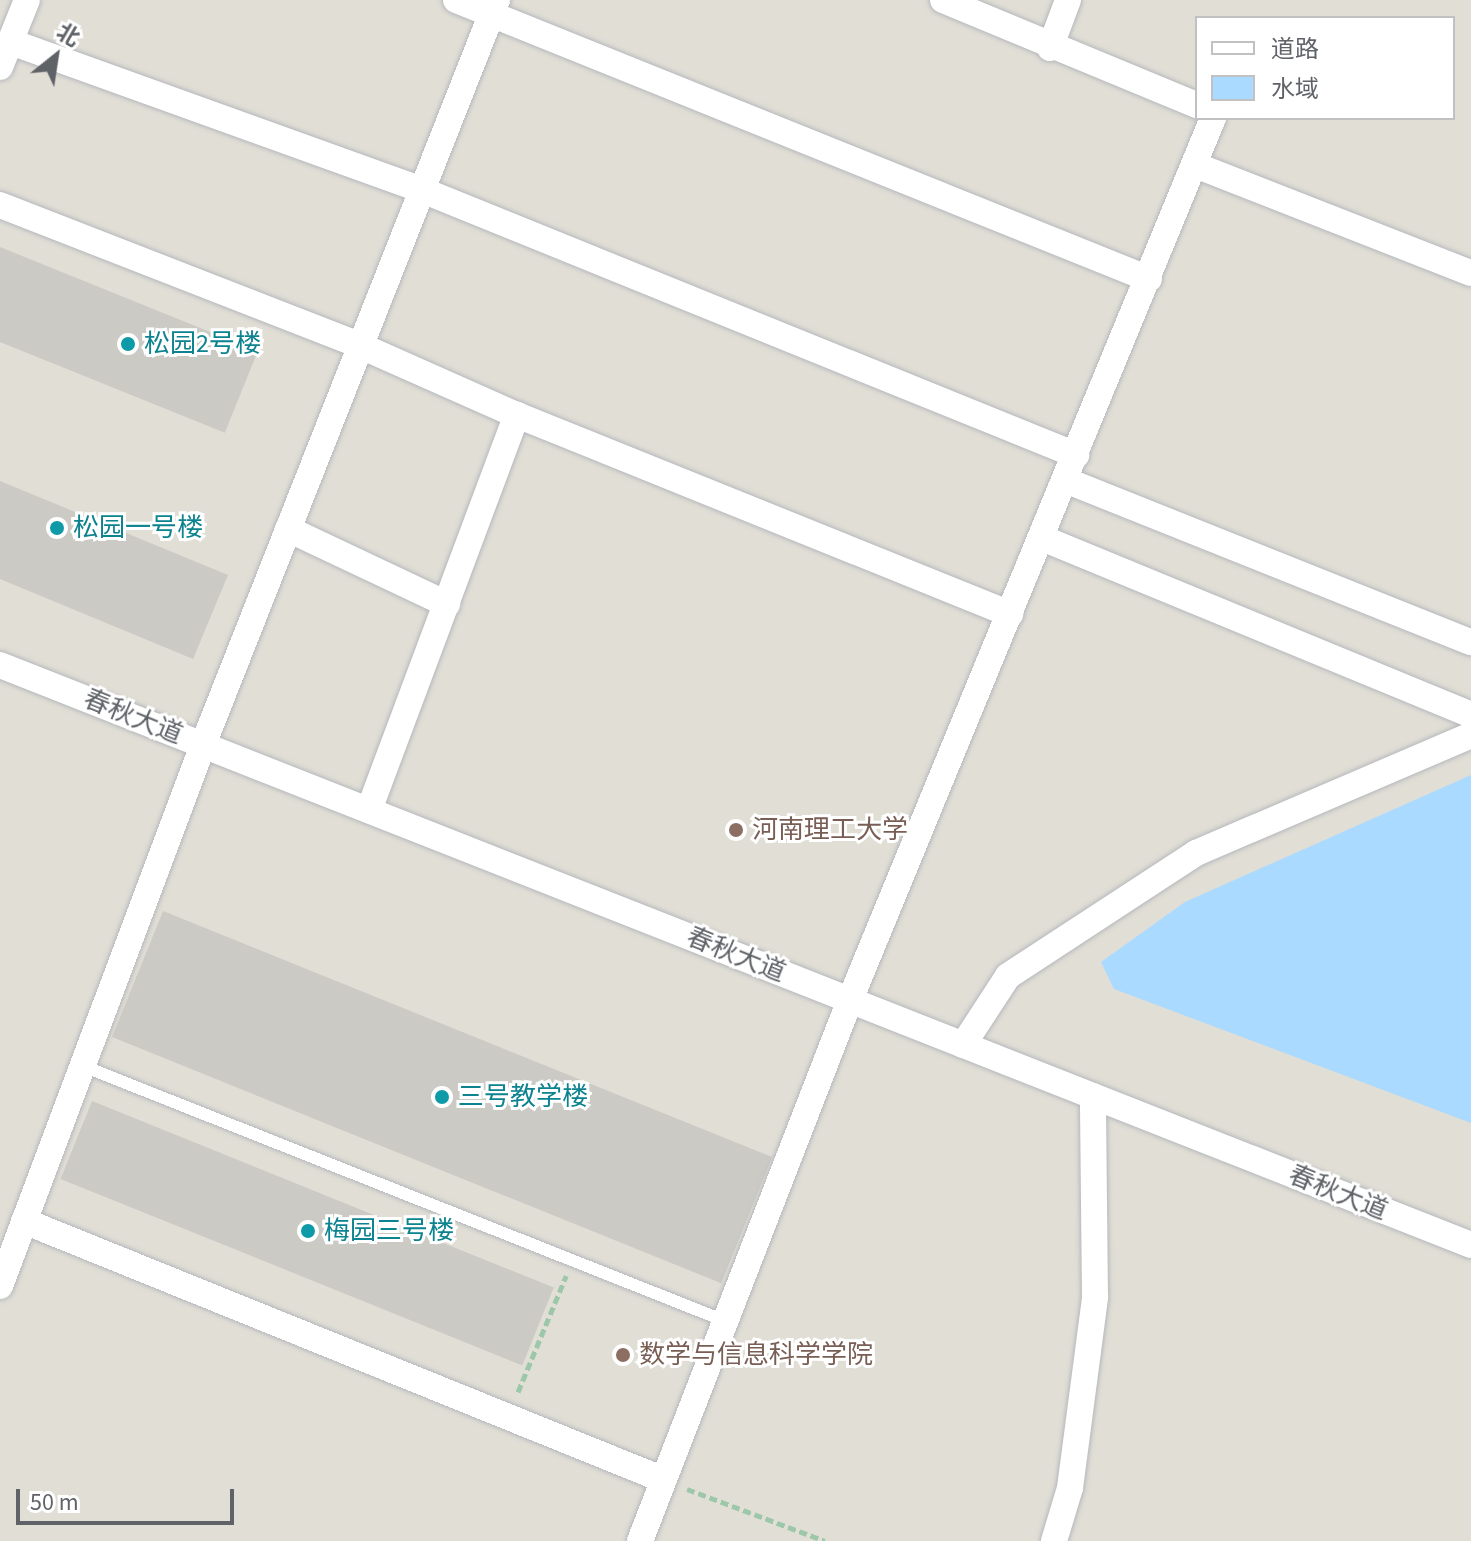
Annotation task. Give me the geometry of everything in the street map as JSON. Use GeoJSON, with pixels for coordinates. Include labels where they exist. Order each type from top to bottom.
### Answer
{"type":"FeatureCollection","features":[{"type":"Feature","properties":{"kind":"street"},"geometry":{"type":"LineString","coordinates":[[0,67],[27,0]]}},
{"type":"Feature","properties":{"kind":"street"},"geometry":{"type":"LineString","coordinates":[[456,0],[494,6],[1149,279]]}},
{"type":"Feature","properties":{"kind":"street"},"geometry":{"type":"LineString","coordinates":[[943,0],[1050,48],[1195,104]]}},
{"type":"Feature","properties":{"kind":"street"},"geometry":{"type":"LineString","coordinates":[[1050,48],[1068,0]]}},
{"type":"Feature","properties":{"kind":"street"},"geometry":{"type":"LineString","coordinates":[[0,1286],[203,745],[494,6]]}},
{"type":"Feature","properties":{"kind":"street"},"geometry":{"type":"LineString","coordinates":[[11,42],[422,190],[1076,455]]}},
{"type":"Feature","properties":{"kind":"street"},"geometry":{"type":"LineString","coordinates":[[640,1541],[850,1000],[1212,120]]}},
{"type":"Feature","properties":{"kind":"street"},"geometry":{"type":"LineString","coordinates":[[1195,165],[1471,273]]}},
{"type":"Feature","properties":{"kind":"street"},"geometry":{"type":"LineString","coordinates":[[0,205],[361,346],[517,415],[1010,614]]}},
{"type":"Feature","properties":{"kind":"street"},"geometry":{"type":"LineString","coordinates":[[369,810],[517,415]]}},
{"type":"Feature","properties":{"kind":"street"},"geometry":{"type":"LineString","coordinates":[[1065,480],[1471,642]]}},
{"type":"Feature","properties":{"kind":"street"},"geometry":{"type":"LineString","coordinates":[[288,529],[447,604]]}},
{"type":"Feature","properties":{"kind":"street"},"geometry":{"type":"LineString","coordinates":[[1042,538],[1471,715]]}},
{"type":"Feature","properties":{"kind":"street","name":"春秋大道"},"geometry":{"type":"LineString","coordinates":[[0,665],[1471,1245]]}},
{"type":"Feature","properties":{"kind":"street"},"geometry":{"type":"LineString","coordinates":[[963,1045],[1008,976],[1196,853],[1471,735]]}},
{"type":"Feature","properties":{"kind":"street"},"geometry":{"type":"LineString","coordinates":[[1054,1541],[1070,1488],[1095,1297],[1093,1096]]}},
{"type":"Feature","properties":{"kind":"street"},"geometry":{"type":"LineString","coordinates":[[24,1221],[664,1480]]}},
{"type":"Feature","properties":{"kind":"lane"},"geometry":{"type":"LineString","coordinates":[[83,1066],[725,1321]]}},
{"type":"Feature","properties":{"kind":"path"},"geometry":{"type":"LineString","coordinates":[[508,1417],[573,1260]]}},
{"type":"Feature","properties":{"kind":"path"},"geometry":{"type":"LineString","coordinates":[[664,1480],[825,1541]]}},
{"type":"Feature","properties":{"kind":"shaded area","name":"河南理工大学"},"geometry":{"type":"Polygon","coordinates":[[[0,0],[1471,0],[1471,1541],[0,1541],[0,0]]]}},
{"type":"Feature","properties":{"kind":"water"},"geometry":{"type":"Polygon","coordinates":[[[1471,775],[1471,1123],[1114,989],[1101,962],[1185,902],[1471,775]]]}},
{"type":"Feature","properties":{"kind":"building","name":"松园2号楼"},"geometry":{"type":"Polygon","coordinates":[[[0,247],[258,351],[225,433],[0,342],[0,247]]]}},
{"type":"Feature","properties":{"kind":"building","name":"松园一号楼"},"geometry":{"type":"Polygon","coordinates":[[[0,481],[228,575],[193,659],[0,579],[0,481]]]}},
{"type":"Feature","properties":{"kind":"building","name":"三号教学楼"},"geometry":{"type":"Polygon","coordinates":[[[163,911],[772,1157],[721,1283],[112,1037],[163,911]]]}},
{"type":"Feature","properties":{"kind":"building","name":"梅园三号楼"},"geometry":{"type":"Polygon","coordinates":[[[92,1101],[554,1288],[522,1365],[61,1179],[92,1101]]]}},
{"type":"Feature","properties":{"kind":"place","name":"松园2号楼"},"geometry":{"type":"Point","coordinates":[128,344]}},
{"type":"Feature","properties":{"kind":"place","name":"松园一号楼"},"geometry":{"type":"Point","coordinates":[57,528]}},
{"type":"Feature","properties":{"kind":"place","name":"河南理工大学"},"geometry":{"type":"Point","coordinates":[736,830]}},
{"type":"Feature","properties":{"kind":"place","name":"三号教学楼"},"geometry":{"type":"Point","coordinates":[442,1097]}},
{"type":"Feature","properties":{"kind":"place","name":"梅园三号楼"},"geometry":{"type":"Point","coordinates":[308,1231]}},
{"type":"Feature","properties":{"kind":"place","name":"数学与信息科学学院"},"geometry":{"type":"Point","coordinates":[623,1355]}}]}
